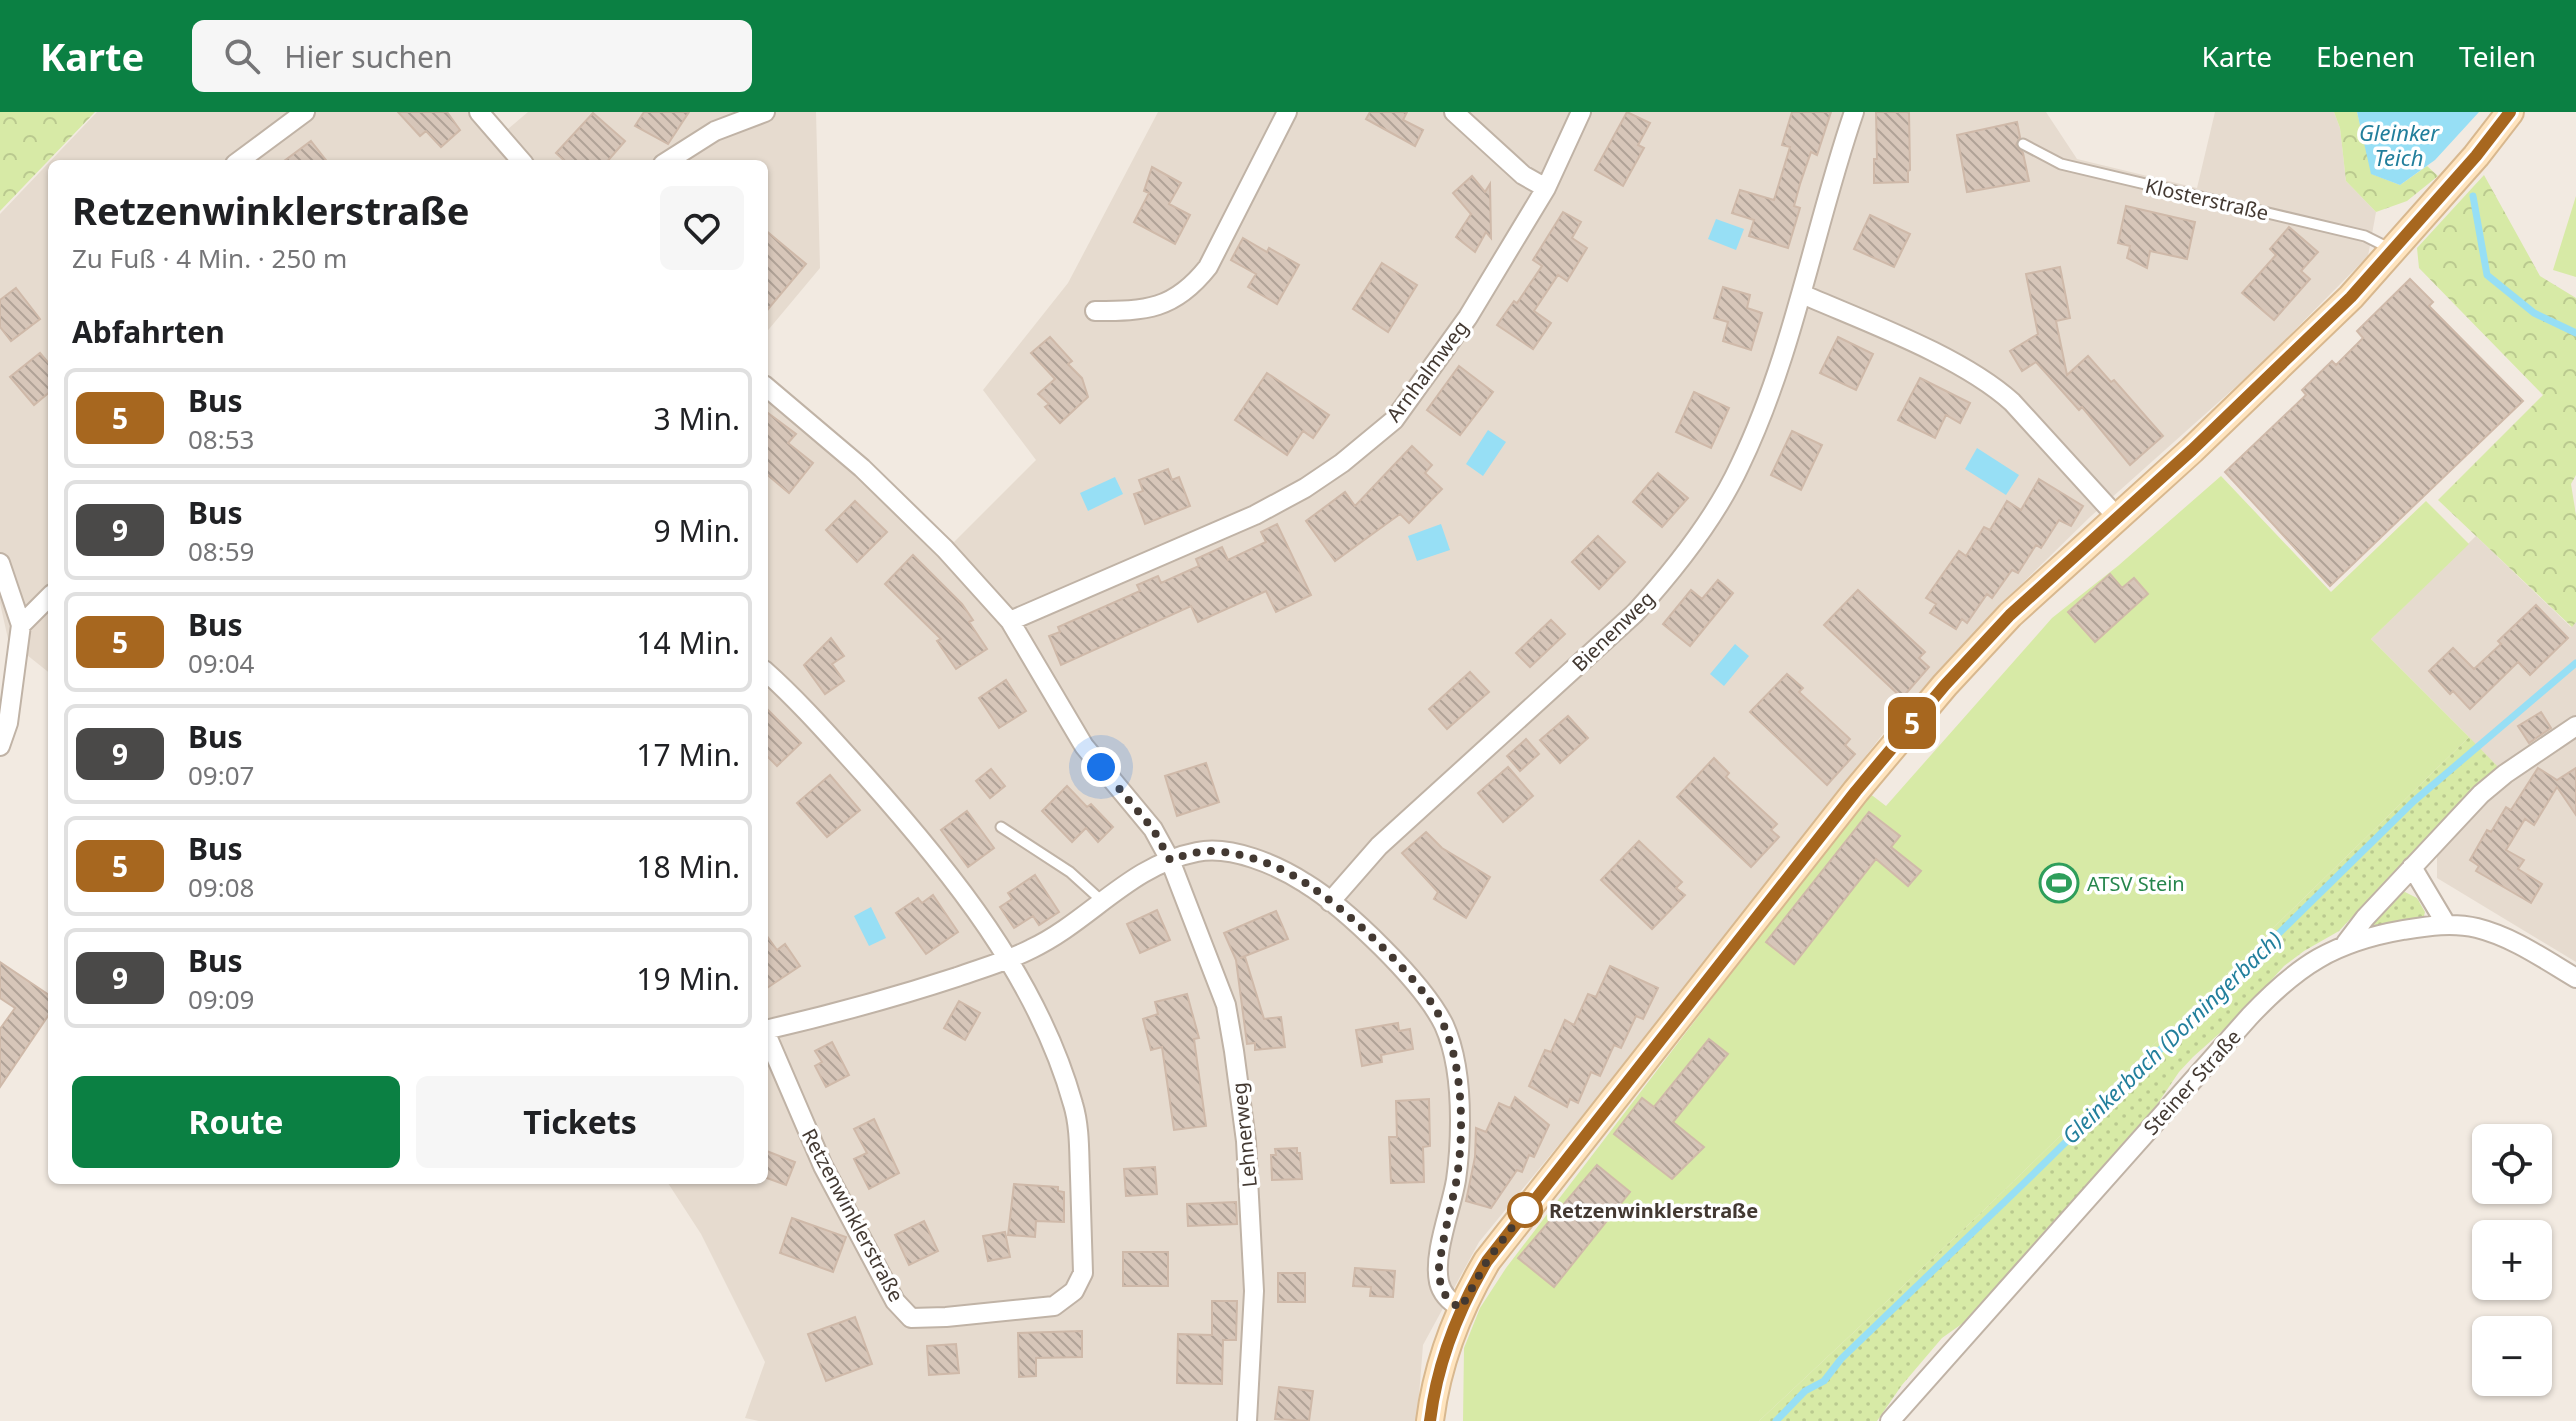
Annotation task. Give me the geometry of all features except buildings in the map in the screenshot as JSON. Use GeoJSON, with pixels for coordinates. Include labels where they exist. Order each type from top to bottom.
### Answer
{"type":"FeatureCollection","features":[{"type":"Feature","properties":{"kind":"street"},"geometry":{"type":"LineString","coordinates":[[240,160],[305,112]]}},
{"type":"Feature","properties":{"kind":"street"},"geometry":{"type":"LineString","coordinates":[[479,112],[521,160]]}},
{"type":"Feature","properties":{"kind":"street"},"geometry":{"type":"LineString","coordinates":[[669,160],[715,131],[765,112]]}},
{"type":"Feature","properties":{"kind":"street"},"geometry":{"type":"LineString","coordinates":[[1095,311],[1141,311],[1178,296],[1195,283],[1208,267],[1287,112]]}},
{"type":"Feature","properties":{"kind":"street"},"geometry":{"type":"LineString","coordinates":[[1454,112],[1523,175],[1546,188]]}},
{"type":"Feature","properties":{"kind":"street","name":"Arnhalmweg"},"geometry":{"type":"LineString","coordinates":[[1010,621],[1255,515],[1305,488],[1342,463],[1394,420],[1468,317],[1546,188],[1581,112]]}},
{"type":"Feature","properties":{"kind":"street","name":"Bienenweg"},"geometry":{"type":"LineString","coordinates":[[1330,902],[1379,846],[1635,613],[1661,585],[1725,494],[1763,409],[1802,294],[1854,112]]}},
{"type":"Feature","properties":{"kind":"street"},"geometry":{"type":"LineString","coordinates":[[1430,1421],[1433,1391],[1461,1308],[1487,1261],[1916,718],[2010,615],[2296,351],[2393,251],[2510,112]]}},
{"type":"Feature","properties":{"kind":"street"},"geometry":{"type":"LineString","coordinates":[[1802,294],[1911,342],[1994,385],[2117,517]]}},
{"type":"Feature","properties":{"kind":"street"},"geometry":{"type":"LineString","coordinates":[[768,388],[862,468],[945,549],[1010,621],[1084,746],[1153,829],[1170,860]]}},
{"type":"Feature","properties":{"kind":"street"},"geometry":{"type":"LineString","coordinates":[[0,563],[21,625],[8,723],[0,746]]}},
{"type":"Feature","properties":{"kind":"street"},"geometry":{"type":"LineString","coordinates":[[21,625],[48,598]]}},
{"type":"Feature","properties":{"kind":"street","name":"Retzenwinklerstraße"},"geometry":{"type":"LineString","coordinates":[[768,674],[834,740],[900,814],[969,902],[1008,959],[1046,1031],[1074,1106],[1079,1145],[1083,1273],[1074,1291],[1054,1306],[911,1318],[895,1301],[823,1166],[768,1039]]}},
{"type":"Feature","properties":{"kind":"street"},"geometry":{"type":"LineString","coordinates":[[2346,943],[2365,918],[2481,794],[2576,726]]}},
{"type":"Feature","properties":{"kind":"street","name":"Retzenwinklerstraße"},"geometry":{"type":"LineString","coordinates":[[768,1029],[884,1002],[1008,959],[1052,937],[1139,874],[1170,860],[1199,851],[1224,852],[1255,859],[1307,884],[1330,902],[1413,979],[1432,1003],[1445,1027],[1458,1086],[1460,1147],[1456,1181],[1441,1247],[1439,1281],[1450,1303],[1461,1308]]}},
{"type":"Feature","properties":{"kind":"street","name":"Lehnerweg"},"geometry":{"type":"LineString","coordinates":[[1170,860],[1226,1005],[1234,1051],[1246,1141],[1254,1276],[1247,1421]]}},
{"type":"Feature","properties":{"kind":"street"},"geometry":{"type":"LineString","coordinates":[[2412,867],[2446,924]]}},
{"type":"Feature","properties":{"kind":"street","name":"Steiner Straße"},"geometry":{"type":"LineString","coordinates":[[1890,1421],[2279,985],[2305,966],[2346,943],[2383,933],[2446,924],[2497,934],[2576,978]]}},
{"type":"Feature","properties":{"kind":"lane","name":"Klosterstraße"},"geometry":{"type":"LineString","coordinates":[[2023,144],[2061,164],[2365,236],[2393,251]]}},
{"type":"Feature","properties":{"kind":"lane"},"geometry":{"type":"LineString","coordinates":[[1001,827],[1070,872],[1102,901]]}},
{"type":"Feature","properties":{"kind":"shaded area"},"geometry":{"type":"Polygon","coordinates":[[[97,112],[493,112],[508,129],[528,112],[816,112],[820,268],[768,330],[768,160],[51,160],[97,112]]]}},
{"type":"Feature","properties":{"kind":"shaded area"},"geometry":{"type":"Polygon","coordinates":[[[1158,112],[2046,112],[2077,159],[2197,188],[2215,112],[2334,112],[2340,128],[2346,181],[2376,212],[2368,256],[2259,366],[2090,517],[1994,611],[1893,721],[1630,1058],[1479,1242],[1423,1345],[1417,1421],[759,1421],[745,1418],[765,1362],[701,1234],[669,1184],[768,1184],[768,376],[954,542],[1036,460],[983,390],[1068,283],[1158,112]]]}},
{"type":"Feature","properties":{"kind":"shaded area"},"geometry":{"type":"Polygon","coordinates":[[[48,164],[48,672],[27,655],[10,648],[0,603],[0,214],[48,164]]]}},
{"type":"Feature","properties":{"kind":"shaded area"},"geometry":{"type":"Polygon","coordinates":[[[2476,536],[2571,627],[2576,622],[2576,962],[2437,878],[2437,856],[2442,844],[2487,798],[2469,737],[2371,639],[2476,536]]]}},
{"type":"Feature","properties":{"kind":"green space"},"geometry":{"type":"Polygon","coordinates":[[[0,112],[95,112],[48,160],[0,211],[0,112]]]}},
{"type":"Feature","properties":{"kind":"green space"},"geometry":{"type":"Polygon","coordinates":[[[2334,112],[2357,112],[2372,174],[2400,185],[2427,166],[2438,176],[2407,201],[2376,212],[2346,181],[2340,128],[2334,112]]]}},
{"type":"Feature","properties":{"kind":"green space"},"geometry":{"type":"Polygon","coordinates":[[[2484,175],[2540,276],[2576,298],[2576,475],[2571,484],[2576,515],[2576,622],[2572,627],[2438,500],[2543,395],[2419,268],[2417,248],[2484,175]]]}},
{"type":"Feature","properties":{"kind":"green space"},"geometry":{"type":"Polygon","coordinates":[[[2576,196],[2576,277],[2553,270],[2576,196]]]}},
{"type":"Feature","properties":{"kind":"green space","name":"ATSV Stein"},"geometry":{"type":"Polygon","coordinates":[[[2221,476],[2331,592],[2426,501],[2469,544],[2371,639],[2469,737],[1985,1209],[1759,1421],[1463,1421],[1464,1348],[1480,1308],[1506,1268],[1869,793],[1886,806],[2052,618],[2119,565],[2221,476]]]}},
{"type":"Feature","properties":{"kind":"green space"},"geometry":{"type":"Polygon","coordinates":[[[2469,737],[2499,768],[2465,797],[2339,931],[2284,966],[2239,1016],[2193,1057],[2156,1106],[1991,1295],[1966,1321],[1942,1338],[1902,1385],[1877,1421],[1759,1421],[1985,1209],[2469,737]]]}},
{"type":"Feature","properties":{"kind":"green space"},"geometry":{"type":"Polygon","coordinates":[[[2400,893],[2417,898],[2424,916],[2373,927],[2371,924],[2400,893]]]}},
{"type":"Feature","properties":{"kind":"water","name":"Gleinker Teich"},"geometry":{"type":"Polygon","coordinates":[[[2357,112],[2479,112],[2435,160],[2400,185],[2371,174],[2357,112]]]}},
{"type":"Feature","properties":{"kind":"water"},"geometry":{"type":"Polygon","coordinates":[[[1716,219],[1744,229],[1736,250],[1708,239],[1716,219]]]}},
{"type":"Feature","properties":{"kind":"water"},"geometry":{"type":"Polygon","coordinates":[[[1488,430],[1506,442],[1483,476],[1466,464],[1488,430]]]}},
{"type":"Feature","properties":{"kind":"water"},"geometry":{"type":"Polygon","coordinates":[[[1977,448],[2019,475],[2006,495],[1965,469],[1977,448]]]}},
{"type":"Feature","properties":{"kind":"water"},"geometry":{"type":"Polygon","coordinates":[[[1115,477],[1123,494],[1088,511],[1080,493],[1115,477]]]}},
{"type":"Feature","properties":{"kind":"water"},"geometry":{"type":"Polygon","coordinates":[[[1441,524],[1450,550],[1417,561],[1408,536],[1441,524]]]}},
{"type":"Feature","properties":{"kind":"water"},"geometry":{"type":"Polygon","coordinates":[[[1735,644],[1749,656],[1724,686],[1710,674],[1735,644]]]}},
{"type":"Feature","properties":{"kind":"water"},"geometry":{"type":"Polygon","coordinates":[[[871,907],[886,938],[869,946],[854,916],[871,907]]]}},
{"type":"Feature","properties":{"kind":"waterway"},"geometry":{"type":"LineString","coordinates":[[2473,196],[2487,275],[2534,313],[2576,333]]}},
{"type":"Feature","properties":{"kind":"waterway","name":"Gleinkerbach (Dorningerbach)"},"geometry":{"type":"LineString","coordinates":[[1776,1421],[1805,1391],[1824,1381],[1841,1359],[2414,801],[2576,663]]}},
{"type":"Feature","properties":{"kind":"bus line","name":"5"},"geometry":{"type":"LineString","coordinates":[[1430,1421],[1433,1391],[1446,1350],[1461,1308],[1487,1261],[1916,718],[2010,615],[2192,450],[2351,297],[2476,156],[2510,112]]}},
{"type":"Feature","properties":{"kind":"place","name":"ATSV Stein"},"geometry":{"type":"Point","coordinates":[2059,883]}},
{"type":"Feature","properties":{"kind":"place","name":"Retzenwinklerstraße"},"geometry":{"type":"Point","coordinates":[1525,1210]}},
{"type":"Feature","properties":{"kind":"route"},"geometry":{"type":"LineString","coordinates":[[1101,767],[1153,829],[1170,860],[1199,851],[1224,852],[1283,870],[1307,884],[1365,932],[1413,979],[1432,1003],[1445,1027],[1454,1057],[1460,1119],[1456,1181],[1439,1267],[1439,1281],[1450,1303],[1461,1308],[1487,1261],[1525,1210]]}}]}
